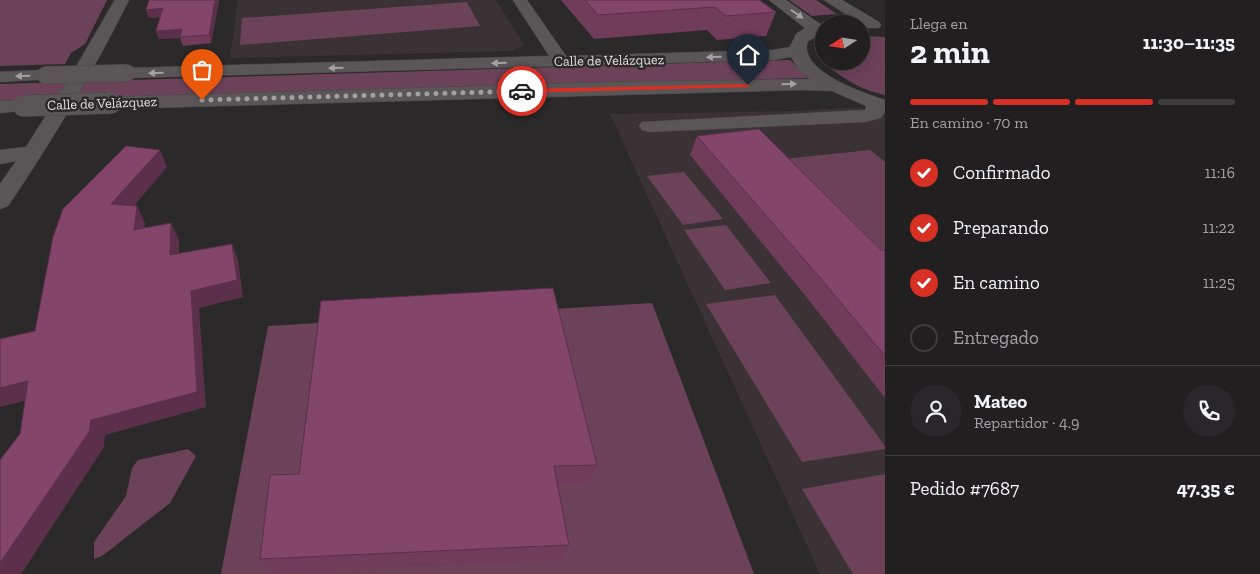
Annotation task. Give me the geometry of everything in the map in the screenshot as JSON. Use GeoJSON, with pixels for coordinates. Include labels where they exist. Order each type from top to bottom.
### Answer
{"type":"FeatureCollection","features":[{"type":"Feature","properties":{"kind":"street"},"geometry":{"type":"LineString","coordinates":[[0,201],[34,152],[94,55],[122,0]]}},
{"type":"Feature","properties":{"kind":"street"},"geometry":{"type":"LineString","coordinates":[[520,0],[561,61]]}},
{"type":"Feature","properties":{"kind":"street"},"geometry":{"type":"LineString","coordinates":[[776,0],[815,26]]}},
{"type":"Feature","properties":{"kind":"street"},"geometry":{"type":"LineString","coordinates":[[831,0],[873,26]]}},
{"type":"Feature","properties":{"kind":"street"},"geometry":{"type":"LineString","coordinates":[[649,126],[865,116],[874,114],[880,104],[833,86],[808,68],[797,51],[798,42],[805,35],[815,31]]}},
{"type":"Feature","properties":{"kind":"street","name":"Calle de Velázquez"},"geometry":{"type":"LineString","coordinates":[[0,76],[773,55],[797,51]]}},
{"type":"Feature","properties":{"kind":"street","name":"Calle de Velázquez"},"geometry":{"type":"LineString","coordinates":[[0,106],[611,88],[802,84],[833,86]]}},
{"type":"Feature","properties":{"kind":"street"},"geometry":{"type":"LineString","coordinates":[[0,157],[34,152]]}},
{"type":"Feature","properties":{"kind":"shaded area"},"geometry":{"type":"Polygon","coordinates":[[[0,0],[107,0],[85,44],[71,53],[65,64],[0,66],[0,0]]]}},
{"type":"Feature","properties":{"kind":"shaded area"},"geometry":{"type":"Polygon","coordinates":[[[238,0],[496,0],[524,45],[512,51],[230,58],[238,0]]]}},
{"type":"Feature","properties":{"kind":"shaded area"},"geometry":{"type":"Polygon","coordinates":[[[789,0],[816,0],[837,14],[812,16],[789,0]]]}},
{"type":"Feature","properties":{"kind":"shaded area"},"geometry":{"type":"Polygon","coordinates":[[[467,2],[480,26],[240,45],[242,18],[467,2]]]}},
{"type":"Feature","properties":{"kind":"shaded area"},"geometry":{"type":"Polygon","coordinates":[[[870,36],[885,37],[885,95],[868,90],[833,70],[870,70],[870,36]]]}},
{"type":"Feature","properties":{"kind":"shaded area"},"geometry":{"type":"Polygon","coordinates":[[[790,60],[808,78],[0,101],[0,84],[790,60]]]}},
{"type":"Feature","properties":{"kind":"shaded area"},"geometry":{"type":"Polygon","coordinates":[[[860,108],[885,114],[885,574],[820,574],[610,114],[795,111],[860,108]]]}},
{"type":"Feature","properties":{"kind":"shaded area"},"geometry":{"type":"Polygon","coordinates":[[[870,150],[885,162],[885,269],[775,160],[870,150]]]}},
{"type":"Feature","properties":{"kind":"shaded area"},"geometry":{"type":"Polygon","coordinates":[[[684,172],[723,219],[683,225],[647,176],[684,172]]]}},
{"type":"Feature","properties":{"kind":"shaded area"},"geometry":{"type":"Polygon","coordinates":[[[726,225],[771,283],[725,290],[684,230],[726,225]]]}},
{"type":"Feature","properties":{"kind":"shaded area"},"geometry":{"type":"Polygon","coordinates":[[[775,295],[885,446],[885,449],[802,462],[706,304],[775,295]]]}},
{"type":"Feature","properties":{"kind":"shaded area"},"geometry":{"type":"Polygon","coordinates":[[[652,303],[754,574],[221,574],[268,326],[652,303]]]}},
{"type":"Feature","properties":{"kind":"shaded area"},"geometry":{"type":"Polygon","coordinates":[[[188,449],[196,456],[170,503],[102,556],[94,559],[94,542],[126,496],[132,468],[138,460],[188,449]]]}},
{"type":"Feature","properties":{"kind":"shaded area"},"geometry":{"type":"Polygon","coordinates":[[[885,474],[885,574],[853,574],[802,489],[885,474]]]}},
{"type":"Feature","properties":{"kind":"building"},"geometry":{"type":"Polygon","coordinates":[[[149,0],[215,0],[209,35],[180,37],[182,29],[156,31],[163,8],[146,10],[149,0]]]}},
{"type":"Feature","properties":{"kind":"building"},"geometry":{"type":"Polygon","coordinates":[[[585,0],[759,0],[776,12],[726,16],[715,7],[598,15],[585,0]]]}},
{"type":"Feature","properties":{"kind":"building"},"geometry":{"type":"Polygon","coordinates":[[[759,129],[881,250],[885,250],[885,356],[697,136],[759,129]]]}},
{"type":"Feature","properties":{"kind":"building"},"geometry":{"type":"Polygon","coordinates":[[[126,146],[160,150],[111,204],[137,206],[134,230],[171,223],[170,255],[232,244],[237,280],[191,291],[197,392],[91,420],[89,432],[0,563],[0,460],[20,434],[28,381],[0,388],[0,339],[35,331],[53,237],[63,209],[126,146]]]}},
{"type":"Feature","properties":{"kind":"building"},"geometry":{"type":"Polygon","coordinates":[[[553,288],[597,465],[554,466],[569,545],[260,559],[270,475],[299,474],[321,301],[553,288]]]}},
{"type":"Feature","properties":{"kind":"way so far"},"geometry":{"type":"LineString","coordinates":[[202,100],[522,91]]}},
{"type":"Feature","properties":{"kind":"route"},"geometry":{"type":"LineString","coordinates":[[522,91],[748,85]]}}]}
